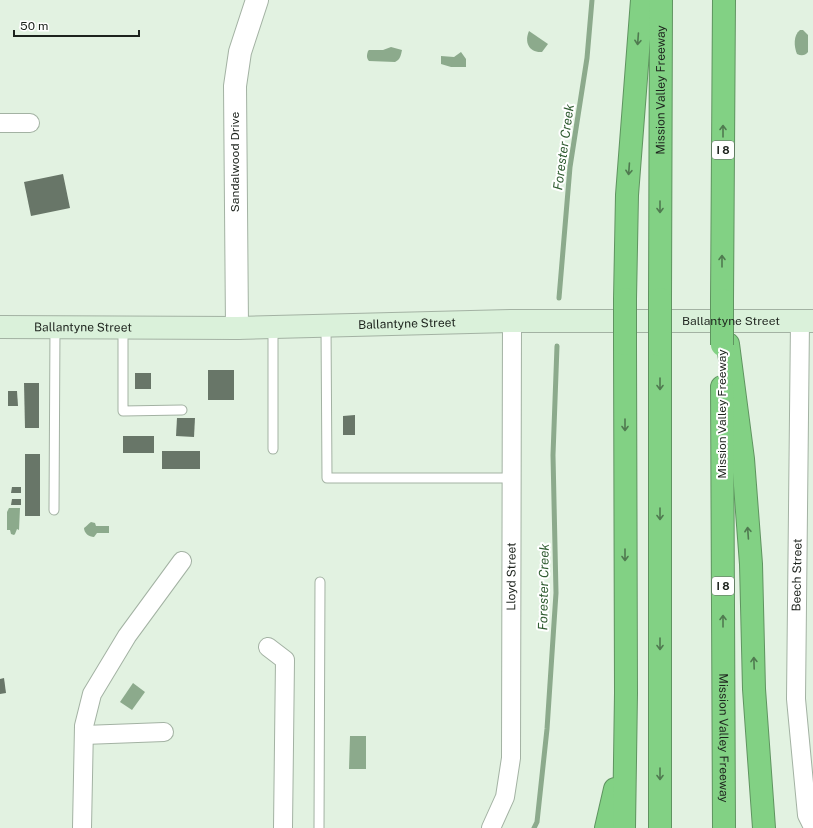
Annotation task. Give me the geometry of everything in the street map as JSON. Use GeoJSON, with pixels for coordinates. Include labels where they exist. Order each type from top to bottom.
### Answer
{"type":"FeatureCollection","features":[{"type":"Feature","properties":{"kind":"highway"},"geometry":{"type":"LineString","coordinates":[[624,828],[626,693],[625,299],[628,195],[642,0]]}},
{"type":"Feature","properties":{"kind":"highway","name":"Mission Valley Freeway"},"geometry":{"type":"LineString","coordinates":[[660,828],[661,0]]}},
{"type":"Feature","properties":{"kind":"highway","name":"Mission Valley Freeway"},"geometry":{"type":"LineString","coordinates":[[724,0],[722,300],[725,344],[724,828]]}},
{"type":"Feature","properties":{"kind":"highway"},"geometry":{"type":"LineString","coordinates":[[725,344],[743,459],[751,564],[754,689],[754,828]]}},
{"type":"Feature","properties":{"kind":"highway"},"geometry":{"type":"LineString","coordinates":[[754,689],[764,828]]}},
{"type":"Feature","properties":{"kind":"highway"},"geometry":{"type":"LineString","coordinates":[[606,828],[616,787],[626,693]]}},
{"type":"Feature","properties":{"kind":"main road","name":"Ballantyne Street"},"geometry":{"type":"LineString","coordinates":[[0,327],[237,328],[512,321],[806,321]]}},
{"type":"Feature","properties":{"kind":"street","name":"Sandalwood Drive"},"geometry":{"type":"LineString","coordinates":[[237,328],[235,86],[240,52],[257,0]]}},
{"type":"Feature","properties":{"kind":"street"},"geometry":{"type":"LineString","coordinates":[[0,124],[30,123]]}},
{"type":"Feature","properties":{"kind":"street","name":"Lloyd Street"},"geometry":{"type":"LineString","coordinates":[[492,828],[505,797],[511,758],[512,321]]}},
{"type":"Feature","properties":{"kind":"street","name":"Beech Street"},"geometry":{"type":"LineString","coordinates":[[806,321],[796,699],[807,815],[813,827]]}},
{"type":"Feature","properties":{"kind":"street"},"geometry":{"type":"LineString","coordinates":[[82,828],[84,726],[92,694],[127,636],[182,561]]}},
{"type":"Feature","properties":{"kind":"street"},"geometry":{"type":"LineString","coordinates":[[268,647],[285,660],[283,828]]}},
{"type":"Feature","properties":{"kind":"street"},"geometry":{"type":"LineString","coordinates":[[84,735],[164,732]]}},
{"type":"Feature","properties":{"kind":"lane"},"geometry":{"type":"LineString","coordinates":[[326,326],[327,478],[512,478]]}},
{"type":"Feature","properties":{"kind":"lane"},"geometry":{"type":"LineString","coordinates":[[54,510],[55,327]]}},
{"type":"Feature","properties":{"kind":"lane"},"geometry":{"type":"LineString","coordinates":[[274,327],[274,448]]}},
{"type":"Feature","properties":{"kind":"lane"},"geometry":{"type":"LineString","coordinates":[[123,328],[124,411],[182,410]]}},
{"type":"Feature","properties":{"kind":"lane"},"geometry":{"type":"LineString","coordinates":[[319,828],[320,582]]}},
{"type":"Feature","properties":{"kind":"shaded area"},"geometry":{"type":"Polygon","coordinates":[[[800,30],[803,30],[808,35],[808,52],[803,55],[797,54],[795,48],[795,38],[800,30]]]}},
{"type":"Feature","properties":{"kind":"shaded area"},"geometry":{"type":"Polygon","coordinates":[[[529,31],[548,44],[542,52],[534,51],[527,43],[529,31]]]}},
{"type":"Feature","properties":{"kind":"shaded area"},"geometry":{"type":"Polygon","coordinates":[[[391,47],[402,50],[397,61],[368,60],[367,55],[369,50],[383,50],[391,47]]]}},
{"type":"Feature","properties":{"kind":"shaded area"},"geometry":{"type":"Polygon","coordinates":[[[461,52],[466,59],[466,67],[451,67],[441,64],[441,56],[454,57],[461,52]]]}},
{"type":"Feature","properties":{"kind":"shaded area"},"geometry":{"type":"Polygon","coordinates":[[[9,508],[20,508],[19,530],[17,529],[14,535],[11,534],[10,530],[7,530],[7,512],[9,508]]]}},
{"type":"Feature","properties":{"kind":"shaded area"},"geometry":{"type":"Polygon","coordinates":[[[91,522],[95,523],[96,526],[109,526],[109,533],[97,533],[94,537],[92,537],[85,532],[84,528],[91,522]]]}},
{"type":"Feature","properties":{"kind":"shaded area"},"geometry":{"type":"Polygon","coordinates":[[[133,683],[145,692],[132,710],[120,702],[133,683]]]}},
{"type":"Feature","properties":{"kind":"shaded area"},"geometry":{"type":"Polygon","coordinates":[[[350,736],[366,736],[366,769],[349,769],[350,736]]]}},
{"type":"Feature","properties":{"kind":"building"},"geometry":{"type":"Polygon","coordinates":[[[63,174],[70,208],[31,216],[24,182],[63,174]]]}},
{"type":"Feature","properties":{"kind":"building"},"geometry":{"type":"Polygon","coordinates":[[[208,370],[234,370],[234,400],[208,400],[208,370]]]}},
{"type":"Feature","properties":{"kind":"building"},"geometry":{"type":"Polygon","coordinates":[[[135,373],[151,373],[151,389],[135,389],[135,373]]]}},
{"type":"Feature","properties":{"kind":"building"},"geometry":{"type":"Polygon","coordinates":[[[24,383],[39,383],[39,428],[25,428],[24,383]]]}},
{"type":"Feature","properties":{"kind":"building"},"geometry":{"type":"Polygon","coordinates":[[[8,391],[17,391],[18,406],[8,406],[8,391]]]}},
{"type":"Feature","properties":{"kind":"building"},"geometry":{"type":"Polygon","coordinates":[[[355,415],[355,435],[343,435],[343,416],[355,415]]]}},
{"type":"Feature","properties":{"kind":"building"},"geometry":{"type":"Polygon","coordinates":[[[177,418],[195,418],[194,437],[176,436],[177,418]]]}},
{"type":"Feature","properties":{"kind":"building"},"geometry":{"type":"Polygon","coordinates":[[[123,436],[154,436],[154,453],[123,453],[123,436]]]}},
{"type":"Feature","properties":{"kind":"building"},"geometry":{"type":"Polygon","coordinates":[[[162,451],[200,451],[200,469],[162,469],[162,451]]]}},
{"type":"Feature","properties":{"kind":"building"},"geometry":{"type":"Polygon","coordinates":[[[25,454],[40,454],[40,516],[25,516],[25,454]]]}},
{"type":"Feature","properties":{"kind":"building"},"geometry":{"type":"Polygon","coordinates":[[[12,487],[21,487],[21,493],[11,493],[12,487]]]}},
{"type":"Feature","properties":{"kind":"building"},"geometry":{"type":"Polygon","coordinates":[[[12,499],[21,499],[21,505],[11,505],[12,499]]]}},
{"type":"Feature","properties":{"kind":"building"},"geometry":{"type":"Polygon","coordinates":[[[4,678],[6,693],[0,694],[0,679],[4,678]]]}},
{"type":"Feature","properties":{"kind":"waterway","name":"Forester Creek"},"geometry":{"type":"LineString","coordinates":[[559,298],[570,167],[587,58],[592,0]]}},
{"type":"Feature","properties":{"kind":"waterway","name":"Forester Creek"},"geometry":{"type":"LineString","coordinates":[[534,828],[537,822],[547,729],[556,593],[553,455],[557,346]]}}]}
